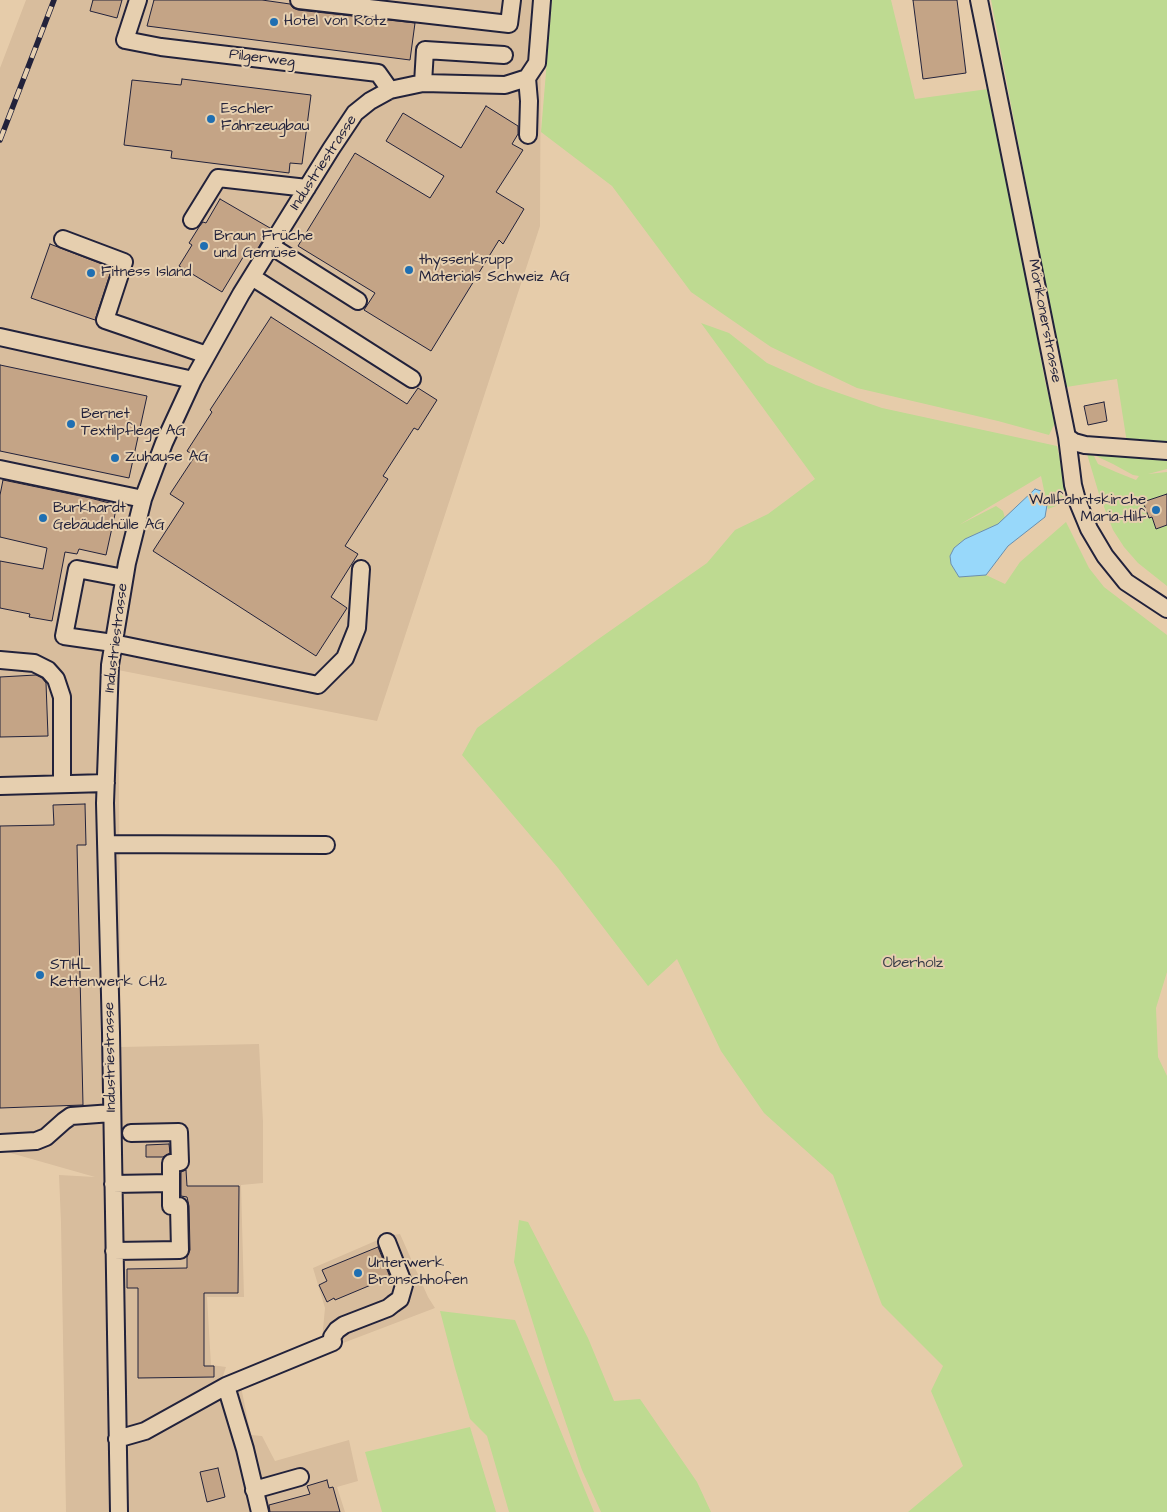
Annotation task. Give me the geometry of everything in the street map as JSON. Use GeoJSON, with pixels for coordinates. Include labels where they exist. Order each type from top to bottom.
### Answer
{"type":"FeatureCollection","features":[{"type":"Feature","properties":{"kind":"street","name":"Pilgerweg"},"geometry":{"type":"LineString","coordinates":[[138,0],[125,40],[378,73],[390,90]]}},
{"type":"Feature","properties":{"kind":"street"},"geometry":{"type":"LineString","coordinates":[[300,0],[340,2],[510,24],[512,0]]}},
{"type":"Feature","properties":{"kind":"street"},"geometry":{"type":"LineString","coordinates":[[528,136],[529,101],[527,78],[537,63],[542,0]]}},
{"type":"Feature","properties":{"kind":"street","name":"Mörikonerstrasse"},"geometry":{"type":"LineString","coordinates":[[979,0],[1067,437],[1075,493],[1089,529],[1105,556],[1126,582],[1167,609]]}},
{"type":"Feature","properties":{"kind":"street"},"geometry":{"type":"LineString","coordinates":[[423,83],[425,50],[504,55]]}},
{"type":"Feature","properties":{"kind":"street","name":"Industriestrasse"},"geometry":{"type":"LineString","coordinates":[[119,1512],[106,784],[110,665],[124,578],[143,498],[164,443],[193,380],[306,188],[355,114],[370,101],[390,90],[423,83],[505,85],[527,78]]}},
{"type":"Feature","properties":{"kind":"street"},"geometry":{"type":"LineString","coordinates":[[192,220],[218,178],[306,188]]}},
{"type":"Feature","properties":{"kind":"street"},"geometry":{"type":"LineString","coordinates":[[63,239],[124,262],[105,320],[207,355]]}},
{"type":"Feature","properties":{"kind":"street"},"geometry":{"type":"LineString","coordinates":[[271,246],[358,301]]}},
{"type":"Feature","properties":{"kind":"street"},"geometry":{"type":"LineString","coordinates":[[252,277],[412,379]]}},
{"type":"Feature","properties":{"kind":"street"},"geometry":{"type":"LineString","coordinates":[[0,337],[193,380]]}},
{"type":"Feature","properties":{"kind":"street"},"geometry":{"type":"LineString","coordinates":[[1067,437],[1074,442],[1085,445],[1167,451]]}},
{"type":"Feature","properties":{"kind":"street"},"geometry":{"type":"LineString","coordinates":[[0,469],[143,498]]}},
{"type":"Feature","properties":{"kind":"street"},"geometry":{"type":"LineString","coordinates":[[124,578],[77,569],[64,636],[113,643],[318,686],[346,658],[357,628],[361,569]]}},
{"type":"Feature","properties":{"kind":"street"},"geometry":{"type":"LineString","coordinates":[[0,660],[34,663],[48,670],[56,679],[62,697],[62,784]]}},
{"type":"Feature","properties":{"kind":"street"},"geometry":{"type":"LineString","coordinates":[[0,786],[106,784]]}},
{"type":"Feature","properties":{"kind":"street"},"geometry":{"type":"LineString","coordinates":[[106,844],[326,845]]}},
{"type":"Feature","properties":{"kind":"street"},"geometry":{"type":"LineString","coordinates":[[0,1143],[36,1141],[46,1137],[72,1116],[112,1113]]}},
{"type":"Feature","properties":{"kind":"street"},"geometry":{"type":"LineString","coordinates":[[114,1252],[180,1250],[179,1206],[171,1206],[170,1163],[180,1162],[179,1132],[131,1133]]}},
{"type":"Feature","properties":{"kind":"street"},"geometry":{"type":"LineString","coordinates":[[113,1184],[171,1183]]}},
{"type":"Feature","properties":{"kind":"street"},"geometry":{"type":"LineString","coordinates":[[117,1440],[145,1431],[226,1386],[333,1342],[332,1337],[344,1325],[388,1308],[400,1299],[404,1285],[387,1242]]}},
{"type":"Feature","properties":{"kind":"street"},"geometry":{"type":"LineString","coordinates":[[226,1386],[245,1449],[260,1512]]}},
{"type":"Feature","properties":{"kind":"street"},"geometry":{"type":"LineString","coordinates":[[254,1490],[300,1477]]}},
{"type":"Feature","properties":{"kind":"shaded area"},"geometry":{"type":"Polygon","coordinates":[[[26,0],[541,0],[540,226],[377,721],[118,670],[121,1047],[259,1044],[263,1122],[263,1183],[241,1185],[244,1297],[207,1297],[211,1365],[226,1367],[222,1379],[322,1340],[325,1308],[313,1268],[387,1236],[400,1234],[428,1297],[435,1308],[330,1348],[241,1387],[251,1435],[262,1436],[275,1461],[349,1440],[358,1481],[337,1487],[345,1512],[66,1512],[59,1175],[95,1177],[0,1150],[0,68],[26,0]]]}},
{"type":"Feature","properties":{"kind":"green space"},"geometry":{"type":"Polygon","coordinates":[[[552,0],[891,0],[915,99],[988,89],[1005,166],[1045,381],[1055,423],[1049,435],[857,388],[771,347],[691,292],[612,186],[541,132],[552,0]]]}},
{"type":"Feature","properties":{"kind":"green space"},"geometry":{"type":"Polygon","coordinates":[[[991,0],[1167,0],[1167,445],[1127,443],[1117,379],[1060,388],[1034,225],[991,0]]]}},
{"type":"Feature","properties":{"kind":"green space","name":"Oberholz"},"geometry":{"type":"Polygon","coordinates":[[[701,323],[729,333],[767,363],[816,385],[882,408],[1057,446],[1067,491],[1056,506],[1048,509],[1041,476],[959,525],[996,506],[1003,511],[1005,518],[998,524],[965,539],[954,548],[950,556],[951,564],[959,577],[986,575],[1005,584],[1020,562],[1066,522],[1089,568],[1104,587],[1167,635],[1167,972],[1156,1008],[1158,1057],[1167,1076],[1167,1512],[908,1512],[963,1466],[931,1391],[943,1366],[882,1305],[833,1175],[764,1113],[721,1051],[677,959],[648,986],[558,868],[462,755],[477,728],[597,640],[707,563],[735,530],[768,514],[815,479],[701,323]]]}},
{"type":"Feature","properties":{"kind":"green space"},"geometry":{"type":"Polygon","coordinates":[[[1089,451],[1167,454],[1167,469],[1148,474],[1167,472],[1167,494],[1143,502],[1149,518],[1152,517],[1156,529],[1167,525],[1167,586],[1138,563],[1113,530],[1099,494],[1087,454],[1094,456],[1098,464],[1116,472],[1136,480],[1139,476],[1133,475],[1089,451]]]}},
{"type":"Feature","properties":{"kind":"green space"},"geometry":{"type":"Polygon","coordinates":[[[519,1220],[528,1222],[588,1338],[614,1401],[640,1399],[697,1482],[711,1512],[601,1512],[582,1470],[547,1368],[514,1262],[519,1220]]]}},
{"type":"Feature","properties":{"kind":"green space"},"geometry":{"type":"Polygon","coordinates":[[[440,1311],[515,1320],[594,1512],[509,1512],[487,1436],[470,1419],[440,1311]]]}},
{"type":"Feature","properties":{"kind":"green space"},"geometry":{"type":"Polygon","coordinates":[[[470,1427],[496,1512],[382,1512],[365,1452],[470,1427]]]}},
{"type":"Feature","properties":{"kind":"water"},"geometry":{"type":"Polygon","coordinates":[[[1035,489],[1041,491],[1047,505],[1045,517],[1008,546],[986,575],[959,577],[951,564],[950,556],[954,548],[965,539],[998,524],[1035,489]]]}},
{"type":"Feature","properties":{"kind":"building"},"geometry":{"type":"Polygon","coordinates":[[[93,0],[122,0],[117,18],[90,11],[93,0]]]}},
{"type":"Feature","properties":{"kind":"building","name":"Hotel von Rotz"},"geometry":{"type":"Polygon","coordinates":[[[154,0],[262,0],[290,4],[298,10],[415,23],[410,60],[147,26],[154,0]]]}},
{"type":"Feature","properties":{"kind":"building"},"geometry":{"type":"Polygon","coordinates":[[[913,0],[957,0],[966,73],[923,79],[913,0]]]}},
{"type":"Feature","properties":{"kind":"building","name":"Eschler Fahrzeugbau"},"geometry":{"type":"Polygon","coordinates":[[[182,79],[311,95],[302,164],[290,163],[289,173],[171,158],[172,151],[124,145],[132,80],[181,85],[182,79]]]}},
{"type":"Feature","properties":{"kind":"building","name":"thyssenkrupp Materials Schweiz AG"},"geometry":{"type":"Polygon","coordinates":[[[486,106],[518,126],[518,134],[512,144],[523,150],[496,192],[524,209],[503,244],[499,240],[431,351],[364,310],[375,293],[298,246],[355,153],[430,198],[444,176],[386,141],[403,113],[461,148],[486,106]]]}},
{"type":"Feature","properties":{"kind":"building"},"geometry":{"type":"Polygon","coordinates":[[[220,199],[270,228],[255,253],[248,249],[222,292],[179,266],[192,245],[189,243],[203,222],[206,223],[220,199]]]}},
{"type":"Feature","properties":{"kind":"building","name":"Fitness Island"},"geometry":{"type":"Polygon","coordinates":[[[50,244],[112,268],[95,320],[31,298],[50,244]]]}},
{"type":"Feature","properties":{"kind":"building"},"geometry":{"type":"Polygon","coordinates":[[[271,317],[407,404],[418,388],[437,400],[418,430],[414,428],[383,476],[388,479],[345,546],[358,554],[331,597],[347,608],[316,656],[153,551],[184,503],[170,494],[195,456],[187,451],[212,412],[210,410],[271,317]]]}},
{"type":"Feature","properties":{"kind":"building","name":"Bernet Textilpflege AG"},"geometry":{"type":"Polygon","coordinates":[[[0,365],[147,396],[129,478],[0,451],[0,365]]]}},
{"type":"Feature","properties":{"kind":"building"},"geometry":{"type":"Polygon","coordinates":[[[1104,402],[1107,421],[1088,425],[1084,406],[1104,402]]]}},
{"type":"Feature","properties":{"kind":"building"},"geometry":{"type":"Polygon","coordinates":[[[3,480],[117,505],[106,555],[79,549],[77,554],[65,552],[52,621],[29,617],[30,614],[0,608],[0,561],[43,569],[47,548],[0,537],[0,495],[3,480]]]}},
{"type":"Feature","properties":{"kind":"building","name":"Wallfahrtskirche Maria-Hilf"},"geometry":{"type":"Polygon","coordinates":[[[1167,494],[1167,525],[1156,529],[1152,517],[1149,518],[1143,502],[1167,494]]]}},
{"type":"Feature","properties":{"kind":"building"},"geometry":{"type":"Polygon","coordinates":[[[36,675],[46,683],[48,736],[0,737],[0,677],[36,675]]]}},
{"type":"Feature","properties":{"kind":"building","name":"STIHL Kettenwerk CH2"},"geometry":{"type":"Polygon","coordinates":[[[85,804],[86,845],[77,845],[83,1105],[0,1108],[0,826],[54,825],[53,805],[85,804]]]}},
{"type":"Feature","properties":{"kind":"building"},"geometry":{"type":"Polygon","coordinates":[[[169,1144],[170,1153],[163,1157],[146,1157],[146,1145],[169,1144]]]}},
{"type":"Feature","properties":{"kind":"building"},"geometry":{"type":"Polygon","coordinates":[[[186,1170],[187,1186],[239,1186],[238,1293],[204,1293],[204,1366],[214,1366],[214,1377],[138,1378],[138,1288],[127,1288],[127,1269],[187,1268],[187,1257],[190,1250],[189,1206],[187,1197],[181,1196],[181,1172],[186,1170]]]}},
{"type":"Feature","properties":{"kind":"building","name":"Unterwerk Bronschhofen"},"geometry":{"type":"Polygon","coordinates":[[[378,1247],[390,1277],[327,1302],[319,1285],[327,1281],[322,1270],[378,1247]]]}},
{"type":"Feature","properties":{"kind":"building"},"geometry":{"type":"Polygon","coordinates":[[[218,1468],[225,1497],[207,1502],[200,1472],[218,1468]]]}},
{"type":"Feature","properties":{"kind":"building"},"geometry":{"type":"Polygon","coordinates":[[[327,1480],[329,1488],[333,1487],[340,1512],[270,1512],[269,1505],[310,1494],[307,1486],[327,1480]]]}},
{"type":"Feature","properties":{"kind":"railway"},"geometry":{"type":"LineString","coordinates":[[0,140],[54,0]]}},
{"type":"Feature","properties":{"kind":"place","name":"Hotel von Rotz"},"geometry":{"type":"Point","coordinates":[274,22]}},
{"type":"Feature","properties":{"kind":"place","name":"Eschler Fahrzeugbau"},"geometry":{"type":"Point","coordinates":[211,119]}},
{"type":"Feature","properties":{"kind":"place","name":"Braun Früche und Gemüse"},"geometry":{"type":"Point","coordinates":[204,246]}},
{"type":"Feature","properties":{"kind":"place","name":"thyssenkrupp Materials Schweiz AG"},"geometry":{"type":"Point","coordinates":[409,270]}},
{"type":"Feature","properties":{"kind":"place","name":"Fitness Island"},"geometry":{"type":"Point","coordinates":[91,273]}},
{"type":"Feature","properties":{"kind":"place","name":"Bernet Textilpflege AG"},"geometry":{"type":"Point","coordinates":[71,424]}},
{"type":"Feature","properties":{"kind":"place","name":"Zuhause AG"},"geometry":{"type":"Point","coordinates":[115,458]}},
{"type":"Feature","properties":{"kind":"place","name":"Wallfahrtskirche Maria-Hilf"},"geometry":{"type":"Point","coordinates":[1156,510]}},
{"type":"Feature","properties":{"kind":"place","name":"Burkhardt Gebäudehülle AG"},"geometry":{"type":"Point","coordinates":[43,518]}},
{"type":"Feature","properties":{"kind":"place","name":"STIHL Kettenwerk CH2"},"geometry":{"type":"Point","coordinates":[40,975]}},
{"type":"Feature","properties":{"kind":"place","name":"Unterwerk Bronschhofen"},"geometry":{"type":"Point","coordinates":[358,1273]}}]}
